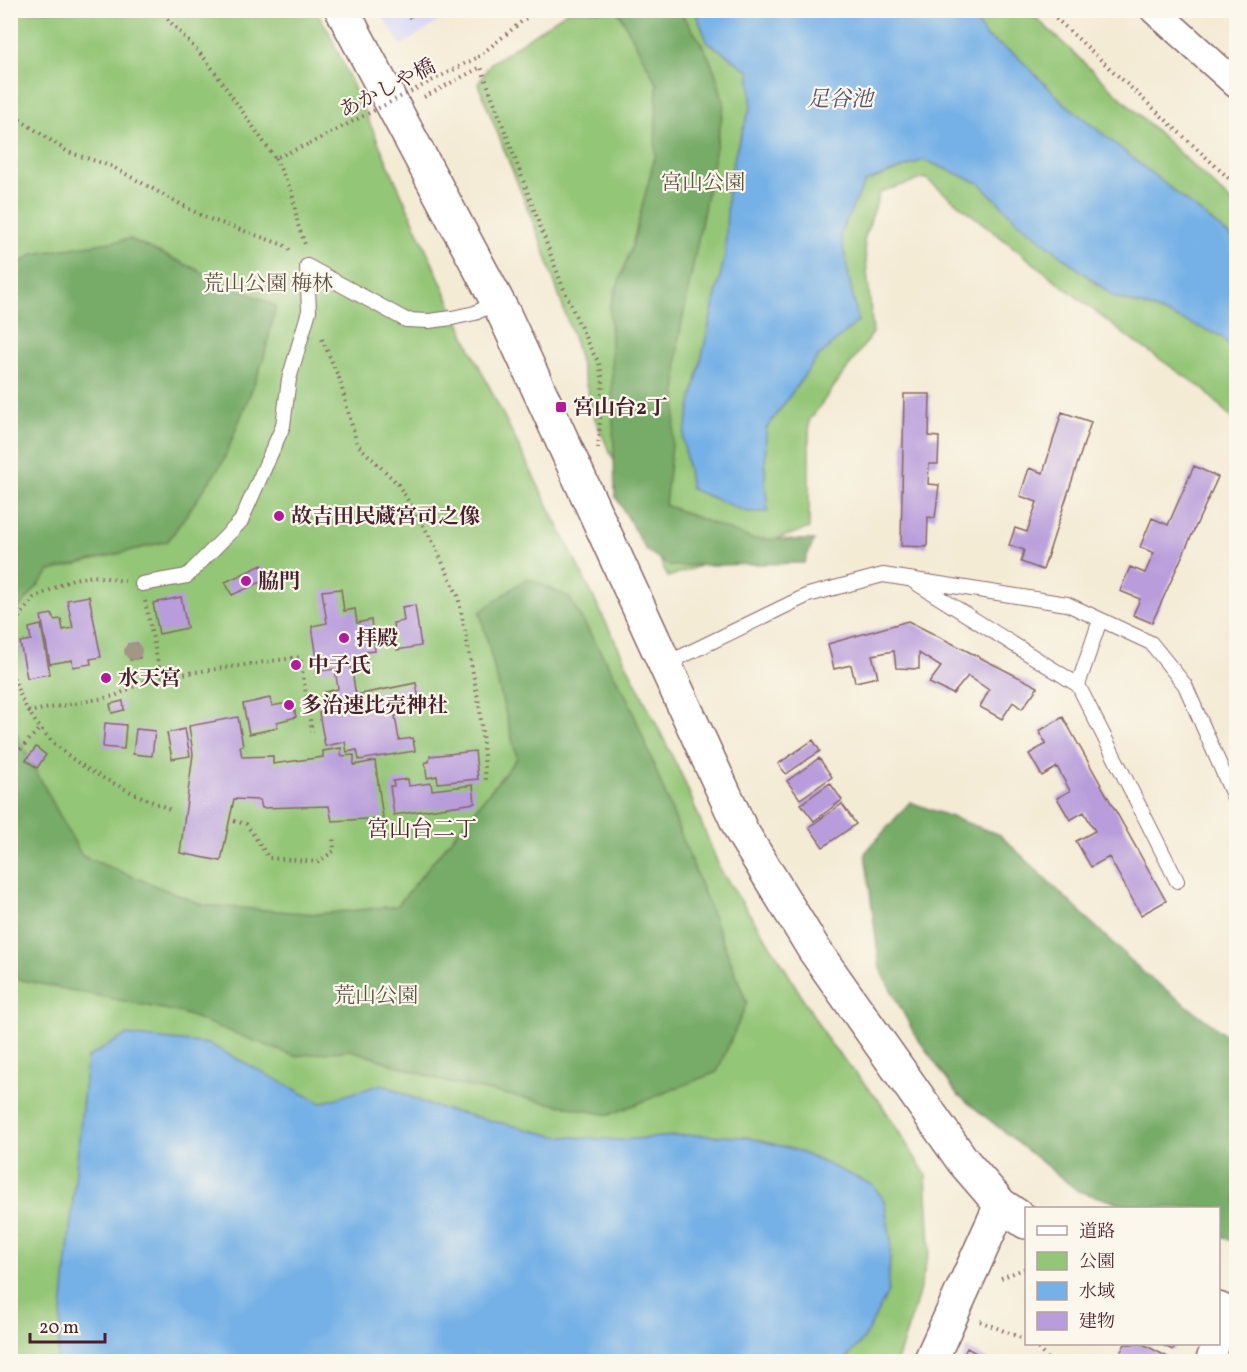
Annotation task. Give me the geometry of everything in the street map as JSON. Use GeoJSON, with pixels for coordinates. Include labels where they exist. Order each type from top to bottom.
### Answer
{"type":"FeatureCollection","features":[{"type":"Feature","properties":{"kind":"street"},"geometry":{"type":"LineString","coordinates":[[342,10],[497,302],[742,832],[815,951],[963,1161],[1014,1214],[930,1362]]}},
{"type":"Feature","properties":{"kind":"street"},"geometry":{"type":"LineString","coordinates":[[1154,10],[1236,84]]}},
{"type":"Feature","properties":{"kind":"street"},"geometry":{"type":"LineString","coordinates":[[1209,1362],[1216,1345]]}},
{"type":"Feature","properties":{"kind":"lane"},"geometry":{"type":"LineString","coordinates":[[307,266],[406,320],[429,321],[452,318],[475,313],[497,302]]}},
{"type":"Feature","properties":{"kind":"lane"},"geometry":{"type":"LineString","coordinates":[[142,584],[188,576],[241,521],[283,426],[289,379],[309,311],[307,266]]}},
{"type":"Feature","properties":{"kind":"lane"},"geometry":{"type":"LineString","coordinates":[[666,664],[808,595],[883,575],[1067,604],[1151,643],[1185,685],[1236,802]]}},
{"type":"Feature","properties":{"kind":"lane"},"geometry":{"type":"LineString","coordinates":[[908,579],[1078,685],[1177,880]]}},
{"type":"Feature","properties":{"kind":"lane"},"geometry":{"type":"LineString","coordinates":[[1078,685],[1100,620]]}},
{"type":"Feature","properties":{"kind":"path"},"geometry":{"type":"LineString","coordinates":[[159,10],[207,61],[275,158],[292,192],[298,225],[306,243],[307,266]]}},
{"type":"Feature","properties":{"kind":"path","name":"あかしや橋"},"geometry":{"type":"LineString","coordinates":[[275,158],[309,144],[478,57],[536,10]]}},
{"type":"Feature","properties":{"kind":"path"},"geometry":{"type":"LineString","coordinates":[[1047,10],[1236,184]]}},
{"type":"Feature","properties":{"kind":"path"},"geometry":{"type":"LineString","coordinates":[[424,97],[481,67],[562,285],[589,346],[600,363],[603,381],[600,445],[594,451]]}},
{"type":"Feature","properties":{"kind":"path"},"geometry":{"type":"LineString","coordinates":[[10,113],[68,152],[111,166],[204,217],[284,245],[307,266]]}},
{"type":"Feature","properties":{"kind":"path"},"geometry":{"type":"LineString","coordinates":[[309,311],[339,378],[357,444],[398,484],[433,542],[458,596],[480,709],[486,781]]}},
{"type":"Feature","properties":{"kind":"path"},"geometry":{"type":"LineString","coordinates":[[10,640],[20,617],[34,598],[73,579],[93,576],[142,584],[161,677]]}},
{"type":"Feature","properties":{"kind":"path"},"geometry":{"type":"LineString","coordinates":[[28,712],[115,696],[142,682],[161,677],[300,657],[312,732]]}},
{"type":"Feature","properties":{"kind":"path"},"geometry":{"type":"LineString","coordinates":[[10,666],[17,691],[39,729],[78,763],[122,788],[173,811]]}},
{"type":"Feature","properties":{"kind":"path"},"geometry":{"type":"LineString","coordinates":[[10,753],[17,753],[39,729]]}},
{"type":"Feature","properties":{"kind":"path"},"geometry":{"type":"LineString","coordinates":[[234,821],[246,825],[268,858],[318,862],[334,851],[333,835]]}},
{"type":"Feature","properties":{"kind":"path"},"geometry":{"type":"LineString","coordinates":[[994,1280],[1025,1268]]}},
{"type":"Feature","properties":{"kind":"path"},"geometry":{"type":"LineString","coordinates":[[973,1317],[1025,1340]]}},
{"type":"Feature","properties":{"kind":"path"},"geometry":{"type":"LineString","coordinates":[[1035,1345],[1050,1362]]}},
{"type":"Feature","properties":{"kind":"shaded area"},"geometry":{"type":"Polygon","coordinates":[[[378,11],[455,11],[402,45],[378,11]]]}},
{"type":"Feature","properties":{"kind":"green space","name":"荒山公園"},"geometry":{"type":"Polygon","coordinates":[[[10,11],[316,11],[328,30],[475,358],[683,778],[721,871],[780,960],[829,1042],[880,1102],[926,1175],[930,1248],[916,1304],[897,1361],[11,1361],[10,11]]]}},
{"type":"Feature","properties":{"kind":"green space","name":"宮山公園"},"geometry":{"type":"Polygon","coordinates":[[[568,11],[1029,11],[1236,206],[1236,422],[1203,389],[1125,335],[925,178],[880,192],[864,240],[873,333],[809,421],[809,528],[668,577],[596,422],[575,343],[541,242],[478,84],[490,64],[568,11]]]}},
{"type":"Feature","properties":{"kind":"green space"},"geometry":{"type":"Polygon","coordinates":[[[618,11],[679,11],[708,56],[717,78],[724,106],[678,343],[676,411],[665,505],[752,539],[814,540],[804,563],[670,566],[646,550],[615,495],[610,306],[632,246],[655,156],[657,84],[618,11]]]}},
{"type":"Feature","properties":{"kind":"green space"},"geometry":{"type":"Polygon","coordinates":[[[130,239],[276,306],[263,361],[223,462],[168,541],[50,571],[11,618],[11,270],[33,254],[130,239]]]}},
{"type":"Feature","properties":{"kind":"green space"},"geometry":{"type":"Polygon","coordinates":[[[527,578],[569,597],[628,699],[747,1003],[717,1072],[609,1115],[449,1083],[351,1050],[294,1056],[182,1013],[11,978],[10,717],[20,742],[82,856],[203,905],[316,914],[397,906],[517,758],[480,612],[527,578]]]}},
{"type":"Feature","properties":{"kind":"green space"},"geometry":{"type":"Polygon","coordinates":[[[910,802],[1000,835],[1144,973],[1236,1043],[1236,1243],[1220,1235],[1220,1207],[1132,1207],[1078,1191],[957,1094],[914,1033],[880,969],[865,853],[910,802]]]}},
{"type":"Feature","properties":{"kind":"water","name":"足谷池"},"geometry":{"type":"Polygon","coordinates":[[[695,11],[971,11],[985,36],[1016,55],[1063,102],[1236,241],[1236,354],[1221,336],[1157,310],[1114,297],[1017,221],[979,183],[924,160],[865,182],[840,233],[858,321],[817,358],[766,429],[765,481],[768,512],[747,512],[691,489],[683,439],[725,255],[728,187],[736,150],[751,106],[750,72],[707,41],[695,11]]]}},
{"type":"Feature","properties":{"kind":"water"},"geometry":{"type":"Polygon","coordinates":[[[126,1035],[209,1044],[321,1103],[382,1084],[431,1106],[555,1136],[620,1140],[690,1135],[746,1137],[796,1150],[873,1185],[884,1200],[891,1240],[888,1292],[863,1340],[844,1361],[57,1361],[87,1058],[126,1035]]]}},
{"type":"Feature","properties":{"kind":"building"},"geometry":{"type":"Polygon","coordinates":[[[405,10],[422,10],[409,18],[405,10]]]}},
{"type":"Feature","properties":{"kind":"building"},"geometry":{"type":"Polygon","coordinates":[[[904,394],[930,394],[929,436],[939,437],[938,464],[929,464],[928,484],[939,485],[935,518],[928,517],[927,547],[901,546],[904,394]]]}},
{"type":"Feature","properties":{"kind":"building"},"geometry":{"type":"Polygon","coordinates":[[[1062,412],[1091,422],[1043,570],[1021,562],[1024,550],[1009,545],[1015,528],[1027,532],[1037,502],[1020,496],[1029,468],[1043,473],[1062,412]]]}},
{"type":"Feature","properties":{"kind":"building"},"geometry":{"type":"Polygon","coordinates":[[[1194,466],[1218,477],[1152,623],[1133,615],[1140,599],[1120,591],[1130,567],[1145,573],[1154,553],[1140,547],[1152,518],[1168,525],[1194,466]]]}},
{"type":"Feature","properties":{"kind":"building","name":"脇門"},"geometry":{"type":"Polygon","coordinates":[[[262,565],[268,579],[232,595],[225,582],[262,565]]]}},
{"type":"Feature","properties":{"kind":"building"},"geometry":{"type":"Polygon","coordinates":[[[341,589],[344,611],[355,609],[357,623],[371,620],[375,651],[365,652],[367,665],[351,666],[356,695],[416,683],[421,710],[395,716],[399,740],[413,738],[415,751],[359,760],[357,750],[347,752],[345,742],[325,746],[319,713],[323,712],[321,700],[327,699],[325,692],[338,689],[335,669],[319,671],[312,626],[327,623],[322,591],[341,589]]]}},
{"type":"Feature","properties":{"kind":"building"},"geometry":{"type":"Polygon","coordinates":[[[89,596],[101,657],[90,659],[91,664],[73,667],[72,660],[50,664],[41,616],[52,614],[54,620],[61,619],[63,630],[73,628],[67,600],[89,596]]]}},
{"type":"Feature","properties":{"kind":"building"},"geometry":{"type":"Polygon","coordinates":[[[181,597],[187,628],[159,634],[153,603],[181,597]]]}},
{"type":"Feature","properties":{"kind":"building"},"geometry":{"type":"Polygon","coordinates":[[[415,605],[421,646],[397,650],[393,623],[404,621],[402,607],[415,605]]]}},
{"type":"Feature","properties":{"kind":"building"},"geometry":{"type":"Polygon","coordinates":[[[908,621],[1038,687],[1022,709],[1013,702],[1002,719],[980,707],[989,690],[968,676],[953,694],[929,683],[941,667],[919,653],[919,669],[896,668],[894,651],[872,655],[878,677],[855,682],[851,665],[834,669],[828,644],[908,621]]]}},
{"type":"Feature","properties":{"kind":"building"},"geometry":{"type":"Polygon","coordinates":[[[41,625],[50,674],[27,678],[20,642],[31,640],[29,628],[41,625]]]}},
{"type":"Feature","properties":{"kind":"building"},"geometry":{"type":"Polygon","coordinates":[[[137,643],[140,658],[130,660],[128,644],[137,643]]]}},
{"type":"Feature","properties":{"kind":"building"},"geometry":{"type":"Polygon","coordinates":[[[270,698],[272,706],[293,702],[296,717],[277,722],[278,728],[249,734],[243,704],[270,698]]]}},
{"type":"Feature","properties":{"kind":"building"},"geometry":{"type":"Polygon","coordinates":[[[123,701],[124,710],[112,713],[110,704],[123,701]]]}},
{"type":"Feature","properties":{"kind":"building"},"geometry":{"type":"Polygon","coordinates":[[[238,717],[243,746],[240,746],[242,757],[273,756],[273,764],[323,757],[323,751],[341,748],[341,756],[354,755],[354,765],[375,761],[383,818],[332,821],[329,806],[262,808],[260,800],[234,799],[221,861],[180,853],[193,754],[189,726],[238,717]]]}},
{"type":"Feature","properties":{"kind":"building"},"geometry":{"type":"Polygon","coordinates":[[[1063,717],[1166,901],[1141,915],[1109,857],[1091,867],[1076,841],[1095,831],[1084,812],[1070,820],[1057,798],[1070,791],[1057,767],[1042,776],[1029,754],[1046,744],[1039,731],[1063,717]]]}},
{"type":"Feature","properties":{"kind":"building"},"geometry":{"type":"Polygon","coordinates":[[[105,723],[126,725],[124,749],[103,747],[105,723]]]}},
{"type":"Feature","properties":{"kind":"building"},"geometry":{"type":"Polygon","coordinates":[[[136,729],[155,731],[152,756],[133,754],[136,729]]]}},
{"type":"Feature","properties":{"kind":"building"},"geometry":{"type":"Polygon","coordinates":[[[185,729],[190,756],[172,759],[167,733],[185,729]]]}},
{"type":"Feature","properties":{"kind":"building"},"geometry":{"type":"Polygon","coordinates":[[[813,740],[820,751],[786,774],[778,764],[813,740]]]}},
{"type":"Feature","properties":{"kind":"building"},"geometry":{"type":"Polygon","coordinates":[[[36,747],[46,755],[37,768],[26,760],[36,747]]]}},
{"type":"Feature","properties":{"kind":"building"},"geometry":{"type":"Polygon","coordinates":[[[475,751],[478,779],[438,783],[437,776],[427,778],[425,762],[429,762],[430,756],[475,751]]]}},
{"type":"Feature","properties":{"kind":"building"},"geometry":{"type":"Polygon","coordinates":[[[819,758],[832,777],[800,799],[787,781],[819,758]]]}},
{"type":"Feature","properties":{"kind":"building"},"geometry":{"type":"Polygon","coordinates":[[[408,779],[409,786],[431,783],[432,790],[473,785],[475,803],[394,815],[390,786],[394,786],[393,781],[408,779]]]}},
{"type":"Feature","properties":{"kind":"building"},"geometry":{"type":"Polygon","coordinates":[[[830,783],[842,800],[814,821],[801,804],[830,783]]]}},
{"type":"Feature","properties":{"kind":"building"},"geometry":{"type":"Polygon","coordinates":[[[842,804],[856,824],[823,847],[809,827],[842,804]]]}},
{"type":"Feature","properties":{"kind":"building"},"geometry":{"type":"Polygon","coordinates":[[[1124,1345],[1145,1345],[1177,1362],[1132,1362],[1119,1355],[1124,1345]]]}},
{"type":"Feature","properties":{"kind":"building"},"geometry":{"type":"Polygon","coordinates":[[[1162,1345],[1176,1345],[1173,1350],[1162,1345]]]}},
{"type":"Feature","properties":{"kind":"building"},"geometry":{"type":"Polygon","coordinates":[[[967,1348],[992,1362],[960,1362],[967,1348]]]}},
{"type":"Feature","properties":{"kind":"place","name":"宮山台2丁"},"geometry":{"type":"Point","coordinates":[561,407]}},
{"type":"Feature","properties":{"kind":"place","name":"故吉田民蔵宮司之像"},"geometry":{"type":"Point","coordinates":[279,516]}},
{"type":"Feature","properties":{"kind":"place","name":"脇門"},"geometry":{"type":"Point","coordinates":[246,581]}},
{"type":"Feature","properties":{"kind":"place","name":"拝殿"},"geometry":{"type":"Point","coordinates":[344,638]}},
{"type":"Feature","properties":{"kind":"place","name":"中子氏"},"geometry":{"type":"Point","coordinates":[296,665]}},
{"type":"Feature","properties":{"kind":"place","name":"水天宮"},"geometry":{"type":"Point","coordinates":[106,678]}},
{"type":"Feature","properties":{"kind":"place","name":"多治速比売神社"},"geometry":{"type":"Point","coordinates":[289,705]}},
{"type":"Feature","properties":{"kind":"district","name":"宮山台二丁"},"geometry":{"type":"Point","coordinates":[422,828]}},
{"type":"Feature","properties":{"kind":"park label","name":"荒山公園 梅林"},"geometry":{"type":"Point","coordinates":[268,283]}}]}
